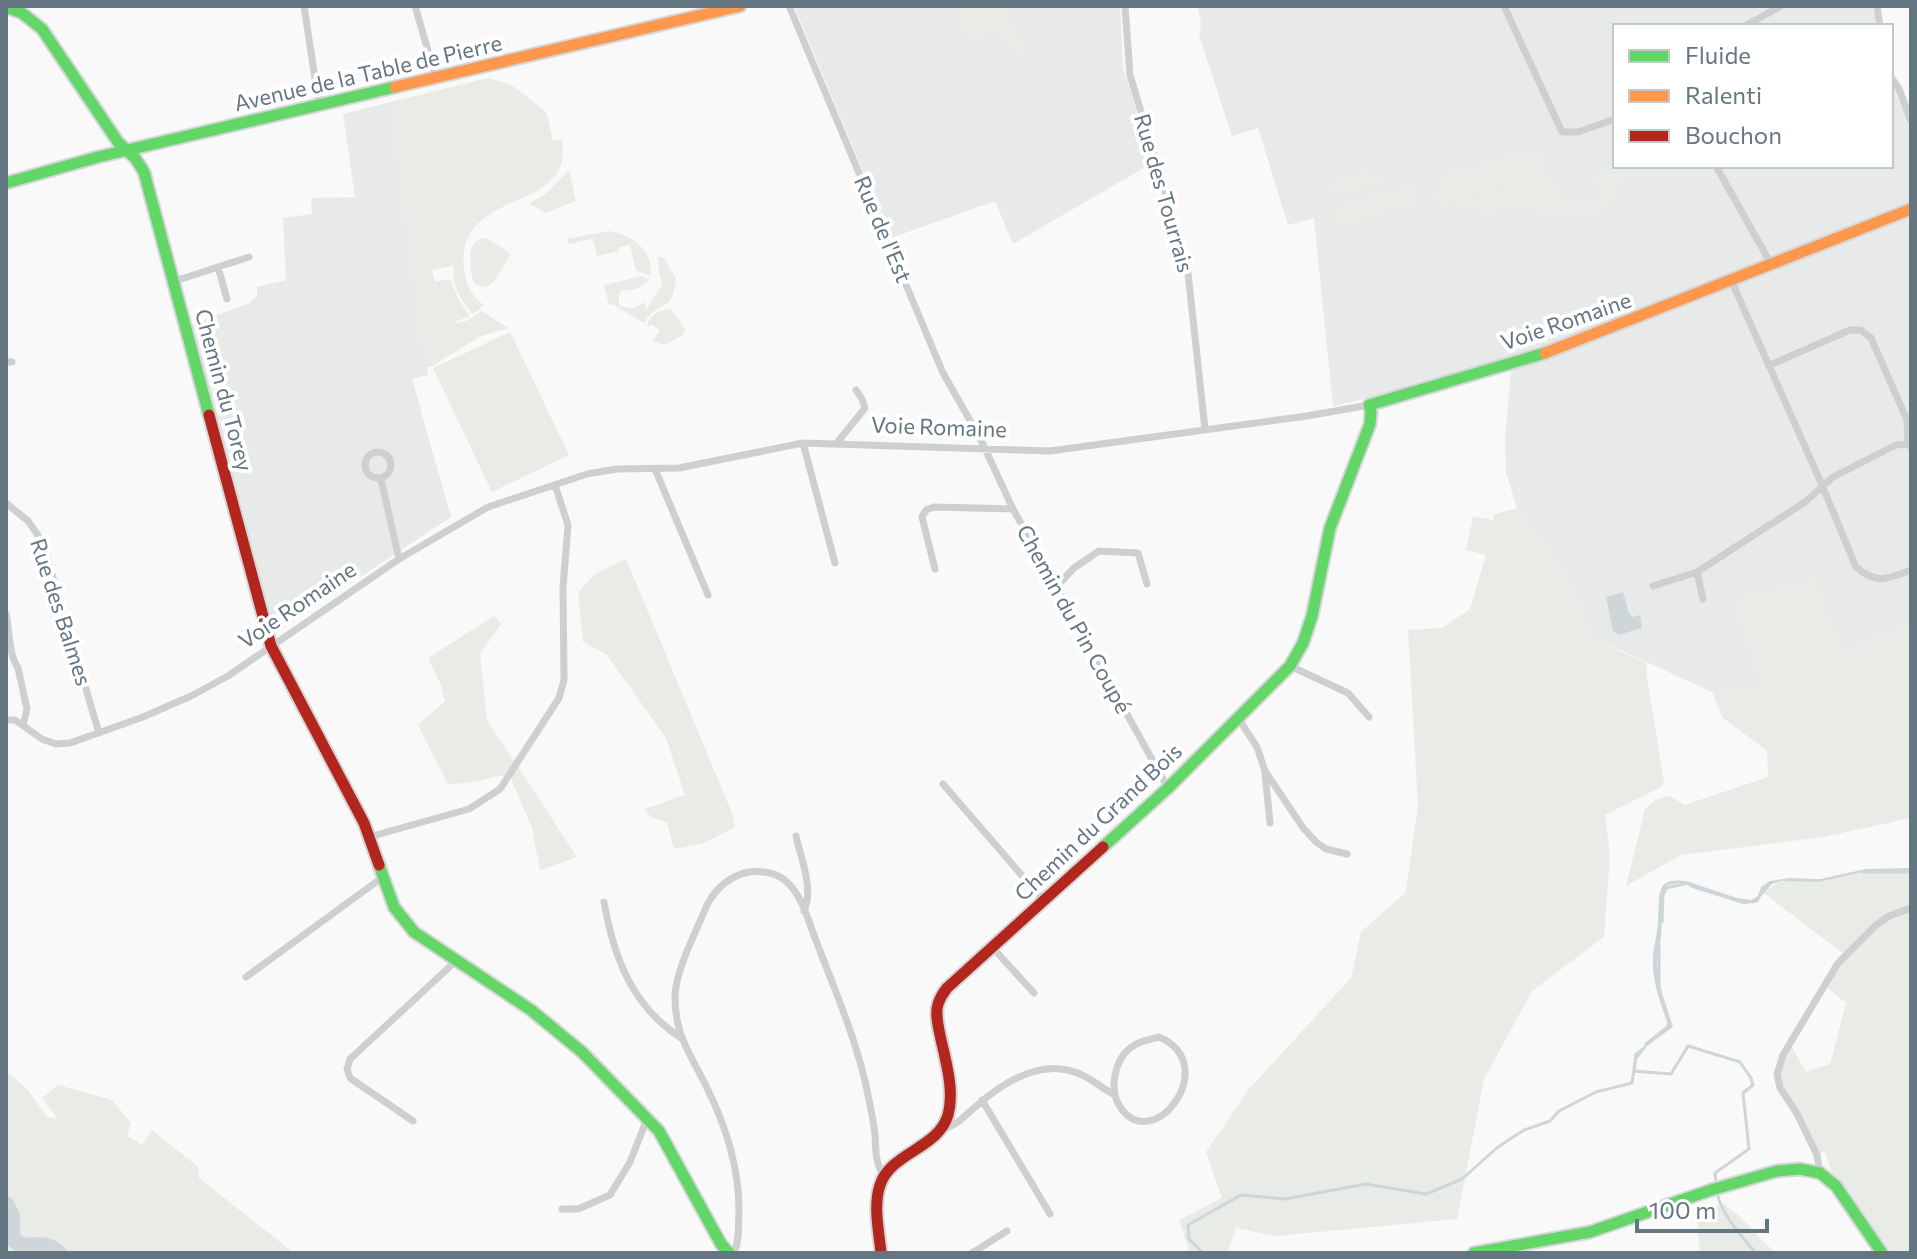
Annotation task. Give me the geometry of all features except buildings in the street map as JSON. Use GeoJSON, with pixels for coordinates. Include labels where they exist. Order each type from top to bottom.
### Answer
{"type":"FeatureCollection","features":[{"type":"Feature","properties":{"kind":"street"},"geometry":{"type":"LineString","coordinates":[[304,6],[319,105]]}},
{"type":"Feature","properties":{"kind":"street"},"geometry":{"type":"LineString","coordinates":[[415,6],[436,78]]}},
{"type":"Feature","properties":{"kind":"street","name":"Rue de l'Est"},"geometry":{"type":"LineString","coordinates":[[789,6],[943,373],[984,448]]}},
{"type":"Feature","properties":{"kind":"street","name":"Rue des Tourrais"},"geometry":{"type":"LineString","coordinates":[[1125,6],[1130,75],[1187,264],[1205,429]]}},
{"type":"Feature","properties":{"kind":"street"},"geometry":{"type":"LineString","coordinates":[[1504,6],[1562,132],[1578,132],[1613,120]]}},
{"type":"Feature","properties":{"kind":"street"},"geometry":{"type":"LineString","coordinates":[[1749,24],[1781,6]]}},
{"type":"Feature","properties":{"kind":"street","name":"Chemin du Torey"},"geometry":{"type":"LineString","coordinates":[[6,7],[22,13],[42,29],[118,142],[144,172],[271,646],[364,823],[394,907],[414,932],[531,1010],[582,1052],[659,1131],[721,1244],[732,1253]]}},
{"type":"Feature","properties":{"kind":"street","name":"Avenue de la Table de Pierre"},"geometry":{"type":"LineString","coordinates":[[6,183],[127,150],[734,7]]}},
{"type":"Feature","properties":{"kind":"street"},"geometry":{"type":"LineString","coordinates":[[1893,81],[1911,121]]}},
{"type":"Feature","properties":{"kind":"street"},"geometry":{"type":"LineString","coordinates":[[1717,168],[1771,264]]}},
{"type":"Feature","properties":{"kind":"street","name":"Voie Romaine"},"geometry":{"type":"LineString","coordinates":[[6,720],[15,720],[42,739],[56,744],[70,743],[191,696],[228,676],[399,559],[488,507],[587,474],[606,470],[679,468],[803,443],[1050,451],[1369,405],[1555,350],[1911,209]]}},
{"type":"Feature","properties":{"kind":"street"},"geometry":{"type":"LineString","coordinates":[[175,281],[249,257]]}},
{"type":"Feature","properties":{"kind":"street"},"geometry":{"type":"LineString","coordinates":[[218,267],[227,299]]}},
{"type":"Feature","properties":{"kind":"street"},"geometry":{"type":"LineString","coordinates":[[1731,280],[1856,567],[1867,576],[1886,579],[1911,570]]}},
{"type":"Feature","properties":{"kind":"street"},"geometry":{"type":"LineString","coordinates":[[1653,586],[1697,572],[1805,502],[1833,477],[1896,445],[1909,445],[1907,420],[1871,338],[1861,330],[1850,330],[1770,365]]}},
{"type":"Feature","properties":{"kind":"street"},"geometry":{"type":"LineString","coordinates":[[836,444],[865,408],[856,390]]}},
{"type":"Feature","properties":{"kind":"street","name":"Chemin du Grand Bois"},"geometry":{"type":"LineString","coordinates":[[943,1128],[948,1116],[949,1096],[937,1015],[938,1001],[947,988],[1168,788],[1290,666],[1303,643],[1312,616],[1330,528],[1370,424],[1369,405]]}},
{"type":"Feature","properties":{"kind":"street"},"geometry":{"type":"LineString","coordinates":[[803,443],[835,563]]}},
{"type":"Feature","properties":{"kind":"street","name":"Chemin du Pin Coupé"},"geometry":{"type":"LineString","coordinates":[[984,448],[1013,509],[1168,788]]}},
{"type":"Feature","properties":{"kind":"street"},"geometry":{"type":"LineString","coordinates":[[655,469],[708,595]]}},
{"type":"Feature","properties":{"kind":"street"},"geometry":{"type":"LineString","coordinates":[[381,479],[399,559]]}},
{"type":"Feature","properties":{"kind":"street"},"geometry":{"type":"LineString","coordinates":[[369,837],[469,809],[500,789],[559,698],[564,680],[563,608],[568,525],[555,485]]}},
{"type":"Feature","properties":{"kind":"street","name":"Rue des Balmes"},"geometry":{"type":"LineString","coordinates":[[6,503],[28,521],[42,541],[99,733]]}},
{"type":"Feature","properties":{"kind":"street"},"geometry":{"type":"LineString","coordinates":[[935,569],[922,517],[926,510],[934,507],[1013,509]]}},
{"type":"Feature","properties":{"kind":"street"},"geometry":{"type":"LineString","coordinates":[[1057,586],[1074,568],[1099,551],[1138,553],[1147,584]]}},
{"type":"Feature","properties":{"kind":"street"},"geometry":{"type":"LineString","coordinates":[[1697,572],[1703,599]]}},
{"type":"Feature","properties":{"kind":"street"},"geometry":{"type":"LineString","coordinates":[[6,614],[10,630],[8,636],[27,709],[23,725]]}},
{"type":"Feature","properties":{"kind":"street"},"geometry":{"type":"LineString","coordinates":[[1290,666],[1348,693],[1369,717]]}},
{"type":"Feature","properties":{"kind":"street"},"geometry":{"type":"LineString","coordinates":[[1238,718],[1257,747],[1265,771],[1270,823]]}},
{"type":"Feature","properties":{"kind":"street"},"geometry":{"type":"LineString","coordinates":[[1265,771],[1316,842],[1326,849],[1347,854]]}},
{"type":"Feature","properties":{"kind":"street"},"geometry":{"type":"LineString","coordinates":[[943,784],[1044,901]]}},
{"type":"Feature","properties":{"kind":"street"},"geometry":{"type":"LineString","coordinates":[[796,836],[808,890],[804,911]]}},
{"type":"Feature","properties":{"kind":"street"},"geometry":{"type":"LineString","coordinates":[[732,1253],[738,1245],[739,1195],[733,1159],[715,1104],[681,1039],[676,1013],[676,987],[707,905],[720,886],[741,874],[752,871],[774,874],[794,889],[854,1044],[871,1112],[876,1161],[883,1176]]}},
{"type":"Feature","properties":{"kind":"street"},"geometry":{"type":"LineString","coordinates":[[246,977],[383,877]]}},
{"type":"Feature","properties":{"kind":"street"},"geometry":{"type":"LineString","coordinates":[[604,902],[613,945],[629,981],[652,1017],[681,1039]]}},
{"type":"Feature","properties":{"kind":"street"},"geometry":{"type":"LineString","coordinates":[[1820,1173],[1817,1155],[1796,1112],[1780,1088],[1777,1074],[1783,1055],[1838,963],[1876,925],[1889,916],[1911,908]]}},
{"type":"Feature","properties":{"kind":"street"},"geometry":{"type":"LineString","coordinates":[[992,947],[1034,993]]}},
{"type":"Feature","properties":{"kind":"street"},"geometry":{"type":"LineString","coordinates":[[413,1121],[350,1078],[347,1069],[350,1059],[457,960]]}},
{"type":"Feature","properties":{"kind":"street"},"geometry":{"type":"LineString","coordinates":[[881,1253],[877,1212],[883,1176],[943,1128],[951,1127],[1008,1082],[1047,1068],[1065,1069],[1083,1075],[1115,1095],[1120,1107],[1132,1119],[1148,1122],[1161,1117],[1178,1101],[1184,1085],[1185,1071],[1180,1054],[1171,1042],[1159,1037],[1128,1049],[1114,1078],[1115,1095]]}},
{"type":"Feature","properties":{"kind":"street"},"geometry":{"type":"LineString","coordinates":[[982,1100],[1050,1214]]}},
{"type":"Feature","properties":{"kind":"street"},"geometry":{"type":"LineString","coordinates":[[562,1209],[578,1209],[610,1195],[630,1162],[647,1119]]}},
{"type":"Feature","properties":{"kind":"street"},"geometry":{"type":"LineString","coordinates":[[1474,1253],[1590,1232],[1711,1190],[1777,1171],[1800,1169],[1820,1173],[1836,1186],[1882,1253]]}},
{"type":"Feature","properties":{"kind":"street"},"geometry":{"type":"LineString","coordinates":[[972,1253],[1007,1231]]}},
{"type":"Feature","properties":{"kind":"shaded area"},"geometry":{"type":"Polygon","coordinates":[[[794,6],[1120,6],[1123,68],[1154,162],[1013,244],[995,201],[891,238],[794,6]]]}},
{"type":"Feature","properties":{"kind":"shaded area"},"geometry":{"type":"Polygon","coordinates":[[[961,6],[1002,6],[1026,50],[1016,55],[1011,52],[1001,29],[969,41],[956,16],[961,6]]]}},
{"type":"Feature","properties":{"kind":"shaded area"},"geometry":{"type":"Polygon","coordinates":[[[1198,6],[1874,6],[1877,24],[1613,24],[1613,168],[1893,168],[1893,81],[1911,132],[1911,624],[1842,652],[1736,599],[1763,686],[1712,692],[1595,641],[1558,563],[1517,508],[1506,473],[1505,440],[1512,359],[1392,393],[1333,406],[1314,218],[1288,225],[1258,128],[1232,136],[1199,35],[1198,6]]]}},
{"type":"Feature","properties":{"kind":"shaded area"},"geometry":{"type":"Polygon","coordinates":[[[488,78],[510,84],[545,111],[553,141],[562,140],[561,164],[551,180],[534,192],[494,211],[477,224],[466,242],[466,280],[472,294],[484,305],[471,313],[455,285],[454,267],[432,270],[435,282],[451,281],[469,315],[456,323],[466,321],[482,311],[508,328],[481,336],[427,367],[391,102],[488,78]]]}},
{"type":"Feature","properties":{"kind":"shaded area"},"geometry":{"type":"Polygon","coordinates":[[[391,102],[428,375],[412,379],[451,517],[273,635],[193,324],[250,303],[257,296],[257,287],[286,280],[283,218],[312,214],[311,198],[355,197],[343,114],[391,102]]]}},
{"type":"Feature","properties":{"kind":"shaded area"},"geometry":{"type":"Polygon","coordinates":[[[1540,147],[1548,171],[1440,206],[1434,205],[1438,175],[1540,147]]]}},
{"type":"Feature","properties":{"kind":"shaded area"},"geometry":{"type":"Polygon","coordinates":[[[1613,167],[1639,168],[1627,176],[1611,203],[1591,217],[1569,218],[1557,213],[1505,210],[1490,213],[1449,207],[1553,173],[1565,206],[1600,195],[1594,174],[1613,167]]]}},
{"type":"Feature","properties":{"kind":"shaded area"},"geometry":{"type":"Polygon","coordinates":[[[569,170],[576,201],[546,213],[529,203],[547,192],[569,170]]]}},
{"type":"Feature","properties":{"kind":"shaded area"},"geometry":{"type":"Polygon","coordinates":[[[1364,170],[1374,180],[1388,176],[1389,180],[1348,193],[1322,185],[1364,170]]]}},
{"type":"Feature","properties":{"kind":"shaded area"},"geometry":{"type":"Polygon","coordinates":[[[1421,181],[1417,203],[1335,228],[1332,207],[1391,188],[1399,190],[1421,181]]]}},
{"type":"Feature","properties":{"kind":"shaded area"},"geometry":{"type":"Polygon","coordinates":[[[609,231],[626,236],[640,245],[649,259],[651,276],[636,270],[630,245],[597,256],[593,239],[569,244],[567,239],[609,231]]]}},
{"type":"Feature","properties":{"kind":"shaded area"},"geometry":{"type":"Polygon","coordinates":[[[481,238],[488,239],[511,254],[487,287],[475,284],[471,273],[471,250],[481,238]]]}},
{"type":"Feature","properties":{"kind":"shaded area"},"geometry":{"type":"Polygon","coordinates":[[[658,257],[664,258],[676,279],[668,302],[644,323],[609,305],[604,285],[642,276],[650,280],[636,289],[621,291],[619,305],[632,308],[644,302],[647,309],[662,285],[658,257]]]}},
{"type":"Feature","properties":{"kind":"shaded area"},"geometry":{"type":"Polygon","coordinates":[[[671,309],[685,329],[683,335],[664,345],[653,341],[660,330],[647,325],[650,319],[661,311],[671,309]]]}},
{"type":"Feature","properties":{"kind":"shaded area"},"geometry":{"type":"Polygon","coordinates":[[[510,332],[569,455],[492,492],[433,368],[510,332]]]}},
{"type":"Feature","properties":{"kind":"shaded area"},"geometry":{"type":"Polygon","coordinates":[[[1517,508],[1558,563],[1595,641],[1646,662],[1664,783],[1605,815],[1610,855],[1604,937],[1532,991],[1484,1079],[1457,1219],[1276,1236],[1236,1228],[1225,1253],[1190,1253],[1179,1220],[1222,1198],[1206,1152],[1249,1089],[1351,978],[1361,932],[1406,892],[1418,805],[1408,630],[1442,628],[1470,609],[1486,555],[1466,550],[1473,516],[1493,520],[1495,514],[1517,508]]]}},
{"type":"Feature","properties":{"kind":"shaded area"},"geometry":{"type":"Polygon","coordinates":[[[626,559],[732,813],[735,827],[704,843],[674,849],[667,822],[651,817],[644,809],[685,795],[666,738],[607,655],[583,642],[578,593],[594,575],[626,559]]]}},
{"type":"Feature","properties":{"kind":"shaded area"},"geometry":{"type":"Polygon","coordinates":[[[1815,577],[1842,652],[1911,624],[1911,818],[1823,837],[1681,855],[1626,886],[1645,809],[1655,800],[1670,796],[1685,805],[1768,777],[1767,751],[1723,718],[1712,692],[1763,686],[1736,599],[1815,577]]]}},
{"type":"Feature","properties":{"kind":"shaded area"},"geometry":{"type":"Polygon","coordinates":[[[1623,592],[1629,613],[1633,617],[1640,615],[1642,628],[1618,635],[1613,631],[1606,597],[1623,592]]]}},
{"type":"Feature","properties":{"kind":"shaded area"},"geometry":{"type":"Polygon","coordinates":[[[494,616],[501,624],[480,654],[487,720],[577,857],[540,870],[532,828],[509,774],[448,784],[418,725],[445,701],[428,658],[494,616]]]}},
{"type":"Feature","properties":{"kind":"shaded area"},"geometry":{"type":"Polygon","coordinates":[[[1911,868],[1911,872],[1864,872],[1819,882],[1782,881],[1772,884],[1759,899],[1747,904],[1679,883],[1668,885],[1663,893],[1657,964],[1673,1027],[1647,1046],[1638,1058],[1633,1055],[1669,1027],[1653,968],[1659,895],[1664,884],[1670,881],[1689,882],[1751,900],[1760,895],[1770,881],[1820,879],[1866,869],[1911,868]]]}},
{"type":"Feature","properties":{"kind":"shaded area"},"geometry":{"type":"Polygon","coordinates":[[[1911,872],[1911,1253],[1882,1253],[1836,1186],[1825,1151],[1817,1155],[1780,1088],[1777,1074],[1790,1044],[1806,1072],[1830,1064],[1846,1003],[1824,985],[1845,955],[1764,893],[1777,883],[1791,880],[1818,882],[1860,873],[1911,872]]]}},
{"type":"Feature","properties":{"kind":"shaded area"},"geometry":{"type":"Polygon","coordinates":[[[10,1074],[27,1089],[47,1117],[58,1119],[42,1098],[58,1085],[112,1100],[131,1123],[127,1136],[142,1145],[152,1130],[198,1167],[199,1178],[294,1253],[6,1253],[6,1076],[10,1074]]]}},
{"type":"Feature","properties":{"kind":"shaded area"},"geometry":{"type":"Polygon","coordinates":[[[1724,1204],[1775,1253],[1700,1253],[1696,1211],[1724,1204]]]}},
{"type":"Feature","properties":{"kind":"waterway"},"geometry":{"type":"LineString","coordinates":[[1863,872],[1911,872]]}},
{"type":"Feature","properties":{"kind":"waterway"},"geometry":{"type":"LineString","coordinates":[[1662,922],[1666,888],[1684,884]]}},
{"type":"Feature","properties":{"kind":"waterway"},"geometry":{"type":"LineString","coordinates":[[1691,886],[1745,903]]}},
{"type":"Feature","properties":{"kind":"waterway"},"geometry":{"type":"LineString","coordinates":[[1752,902],[1757,901],[1763,887]]}},
{"type":"Feature","properties":{"kind":"waterway"},"geometry":{"type":"LineString","coordinates":[[1659,945],[1659,981]]}},
{"type":"Feature","properties":{"kind":"waterway"},"geometry":{"type":"LineString","coordinates":[[1646,1044],[1668,1024]]}},
{"type":"Feature","properties":{"kind":"waterway"},"geometry":{"type":"LineString","coordinates":[[1634,1071],[1671,1074],[1688,1046],[1740,1062],[1753,1085],[1743,1093],[1749,1149],[1715,1173],[1716,1185]]}},
{"type":"Feature","properties":{"kind":"waterway"},"geometry":{"type":"LineString","coordinates":[[1203,1253],[1189,1239],[1188,1225],[1241,1195],[1285,1199],[1366,1184],[1426,1194],[1462,1179],[1498,1147],[1524,1130],[1550,1121],[1559,1111],[1596,1092],[1632,1083],[1636,1056]]}},
{"type":"Feature","properties":{"kind":"waterway"},"geometry":{"type":"LineString","coordinates":[[1717,1193],[1728,1217],[1756,1253]]}},
{"type":"Feature","properties":{"kind":"waterway"},"geometry":{"type":"LineString","coordinates":[[6,1204],[12,1216],[12,1238],[23,1245],[46,1246],[59,1253]]}},
{"type":"Feature","properties":{"kind":"traffic: fast"},"geometry":{"type":"LineString","coordinates":[[6,7],[22,13],[42,29],[118,142],[144,172],[209,415]]}},
{"type":"Feature","properties":{"kind":"traffic: fast"},"geometry":{"type":"LineString","coordinates":[[6,183],[98,157],[395,87]]}},
{"type":"Feature","properties":{"kind":"traffic: fast"},"geometry":{"type":"LineString","coordinates":[[1103,847],[1168,788],[1290,666],[1303,643],[1312,616],[1330,528],[1370,424],[1369,405],[1545,353]]}},
{"type":"Feature","properties":{"kind":"traffic: fast"},"geometry":{"type":"LineString","coordinates":[[379,865],[394,907],[414,932],[531,1010],[582,1052],[659,1131],[721,1244],[729,1253]]}},
{"type":"Feature","properties":{"kind":"traffic: fast"},"geometry":{"type":"LineString","coordinates":[[1474,1253],[1590,1232],[1711,1190],[1777,1171],[1800,1169],[1820,1173],[1836,1186],[1882,1253]]}},
{"type":"Feature","properties":{"kind":"traffic: slow"},"geometry":{"type":"LineString","coordinates":[[395,87],[740,6]]}},
{"type":"Feature","properties":{"kind":"traffic: slow"},"geometry":{"type":"LineString","coordinates":[[1545,353],[1911,209]]}},
{"type":"Feature","properties":{"kind":"traffic: jam"},"geometry":{"type":"LineString","coordinates":[[209,415],[271,646],[364,823],[379,865]]}},
{"type":"Feature","properties":{"kind":"traffic: jam"},"geometry":{"type":"LineString","coordinates":[[881,1253],[877,1210],[880,1185],[894,1165],[935,1136],[948,1115],[950,1085],[937,1016],[942,996],[947,988],[1103,847]]}}]}
